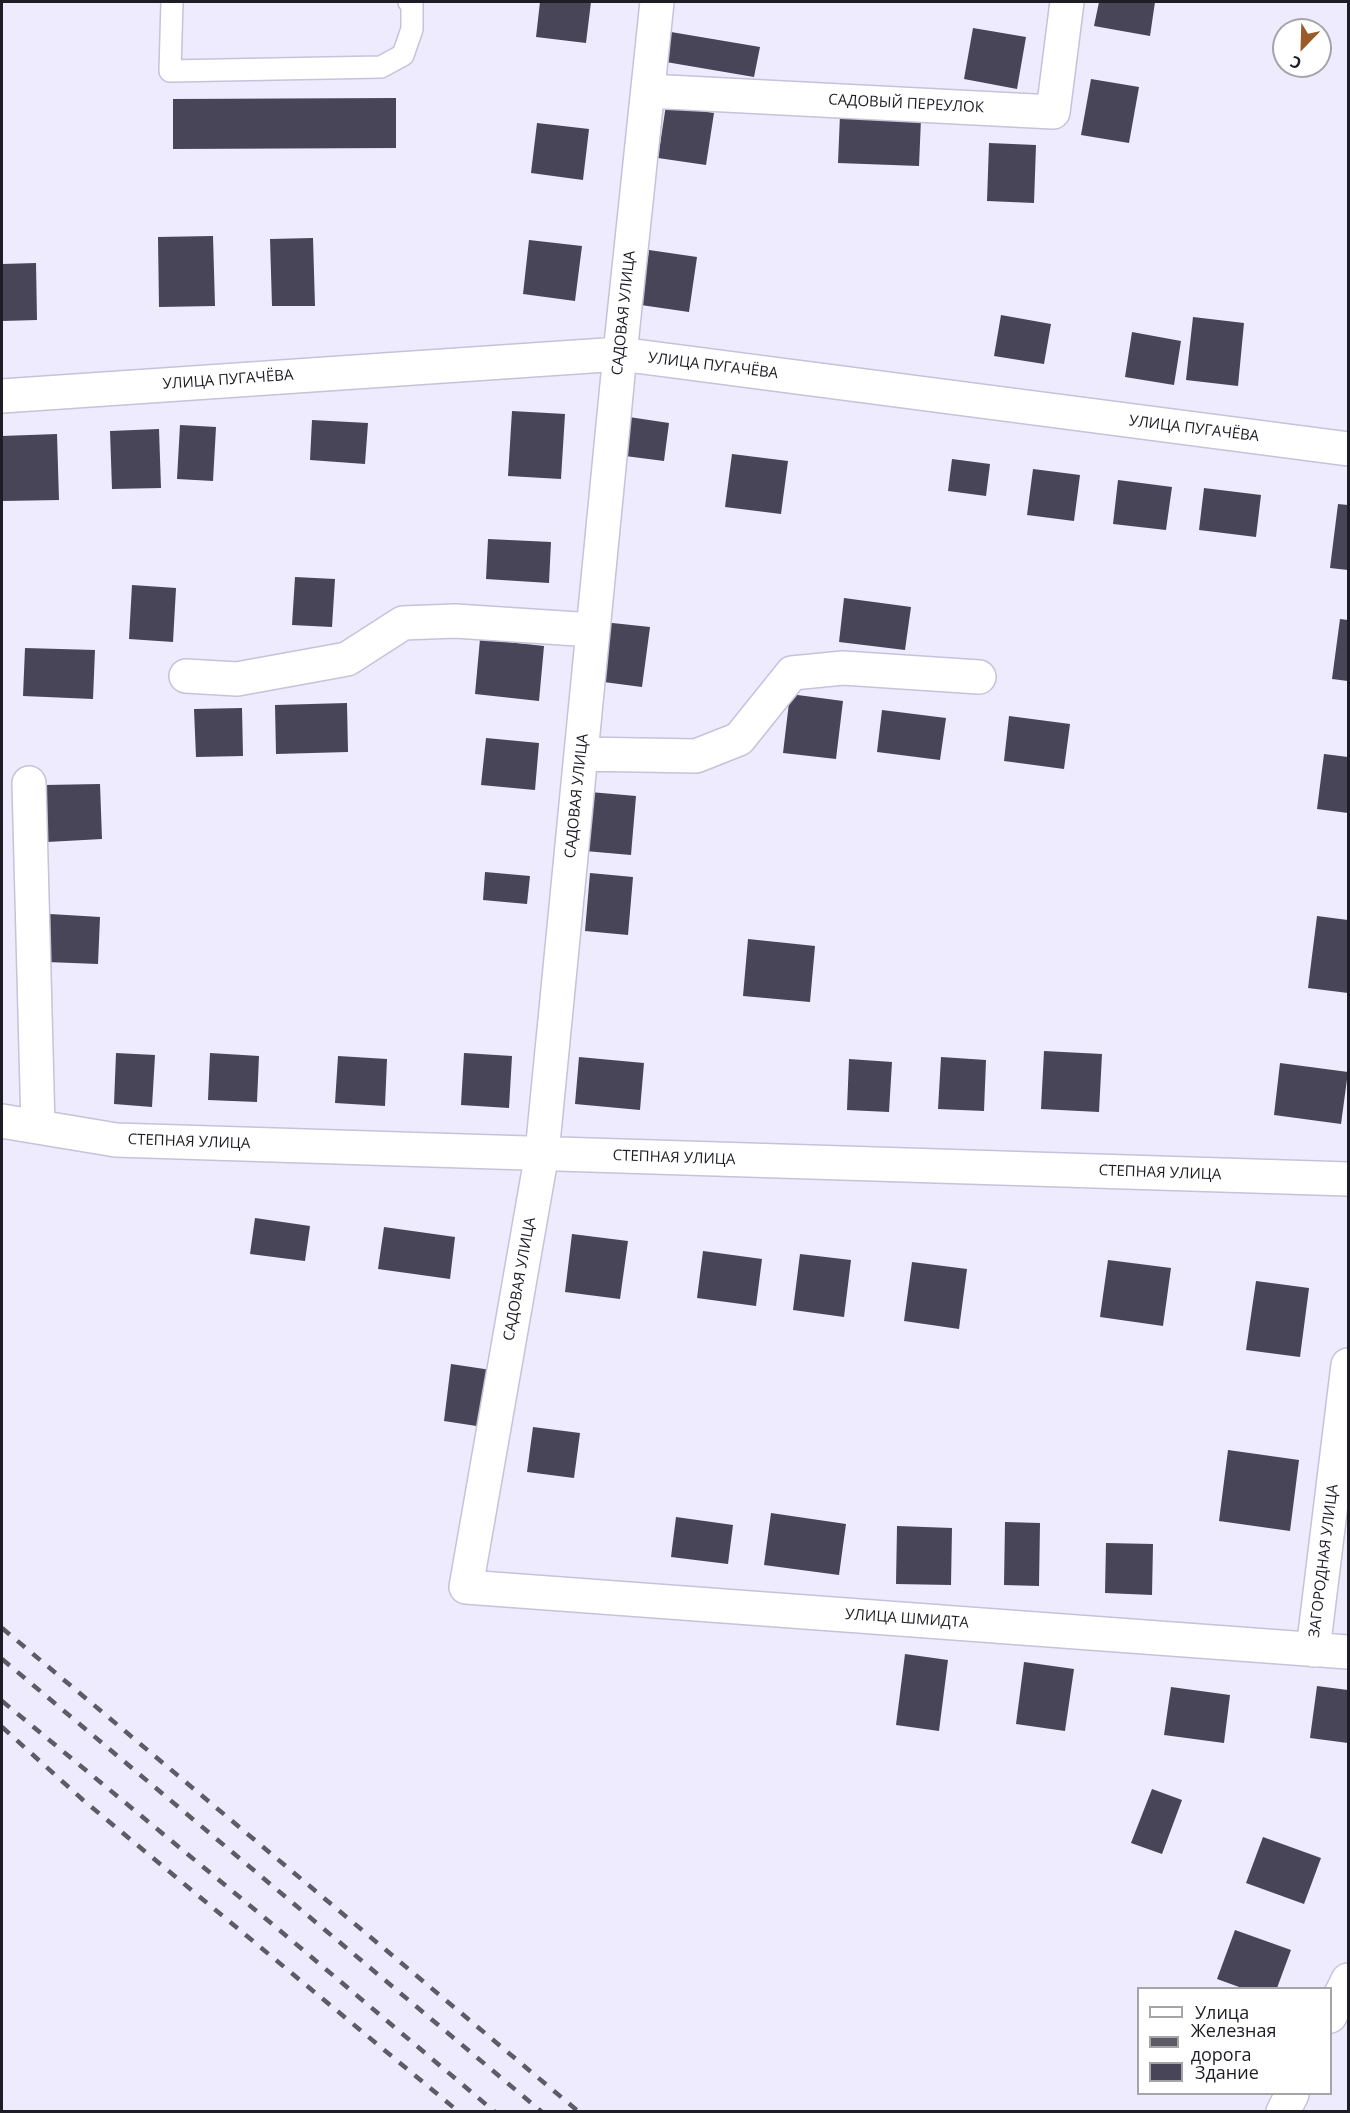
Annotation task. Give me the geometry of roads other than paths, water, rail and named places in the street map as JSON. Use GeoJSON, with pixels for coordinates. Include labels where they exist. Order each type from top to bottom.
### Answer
{"type":"FeatureCollection","features":[{"type":"Feature","properties":{"kind":"street","name":"САДОВАЯ УЛИЦА"},"geometry":{"type":"LineString","coordinates":[[466,1587],[542,1153],[620,354],[657,2]]}},
{"type":"Feature","properties":{"kind":"street","name":"САДОВЫЙ ПЕРЕУЛОК"},"geometry":{"type":"LineString","coordinates":[[648,91],[1053,112],[1067,2]]}},
{"type":"Feature","properties":{"kind":"street","name":"УЛИЦА ПУГАЧЁВА"},"geometry":{"type":"LineString","coordinates":[[2,396],[620,354],[1348,449]]}},
{"type":"Feature","properties":{"kind":"street"},"geometry":{"type":"LineString","coordinates":[[186,676],[237,679],[347,659],[403,623],[455,621],[593,630]]}},
{"type":"Feature","properties":{"kind":"street"},"geometry":{"type":"LineString","coordinates":[[581,754],[696,756],[739,739],[792,673],[843,668],[980,677]]}},
{"type":"Feature","properties":{"kind":"street"},"geometry":{"type":"LineString","coordinates":[[29,783],[38,1127]]}},
{"type":"Feature","properties":{"kind":"street","name":"СТЕПНАЯ УЛИЦА"},"geometry":{"type":"LineString","coordinates":[[2,1121],[116,1140],[1348,1179]]}},
{"type":"Feature","properties":{"kind":"street","name":"ЗАГОРОДНАЯ УЛИЦА"},"geometry":{"type":"LineString","coordinates":[[1313,1650],[1348,1365]]}},
{"type":"Feature","properties":{"kind":"street","name":"УЛИЦА ШМИДТА"},"geometry":{"type":"LineString","coordinates":[[466,1587],[1348,1652]]}},
{"type":"Feature","properties":{"kind":"street"},"geometry":{"type":"LineString","coordinates":[[1332,2012],[1348,1980]]}},
{"type":"Feature","properties":{"kind":"street"},"geometry":{"type":"LineString","coordinates":[[1283,2112],[1292,2095]]}},
{"type":"Feature","properties":{"kind":"lane"},"geometry":{"type":"LineString","coordinates":[[172,2],[170,71],[381,67],[403,55],[412,29],[412,2],[409,2]]}},
{"type":"Feature","properties":{"kind":"railway"},"geometry":{"type":"LineString","coordinates":[[2,1628],[579,2112]]}},
{"type":"Feature","properties":{"kind":"railway"},"geometry":{"type":"LineString","coordinates":[[2,1659],[542,2112]]}},
{"type":"Feature","properties":{"kind":"railway"},"geometry":{"type":"LineString","coordinates":[[2,1701],[495,2112]]}},
{"type":"Feature","properties":{"kind":"railway"},"geometry":{"type":"LineString","coordinates":[[2,1727],[83,1800],[459,2112]]}}]}
